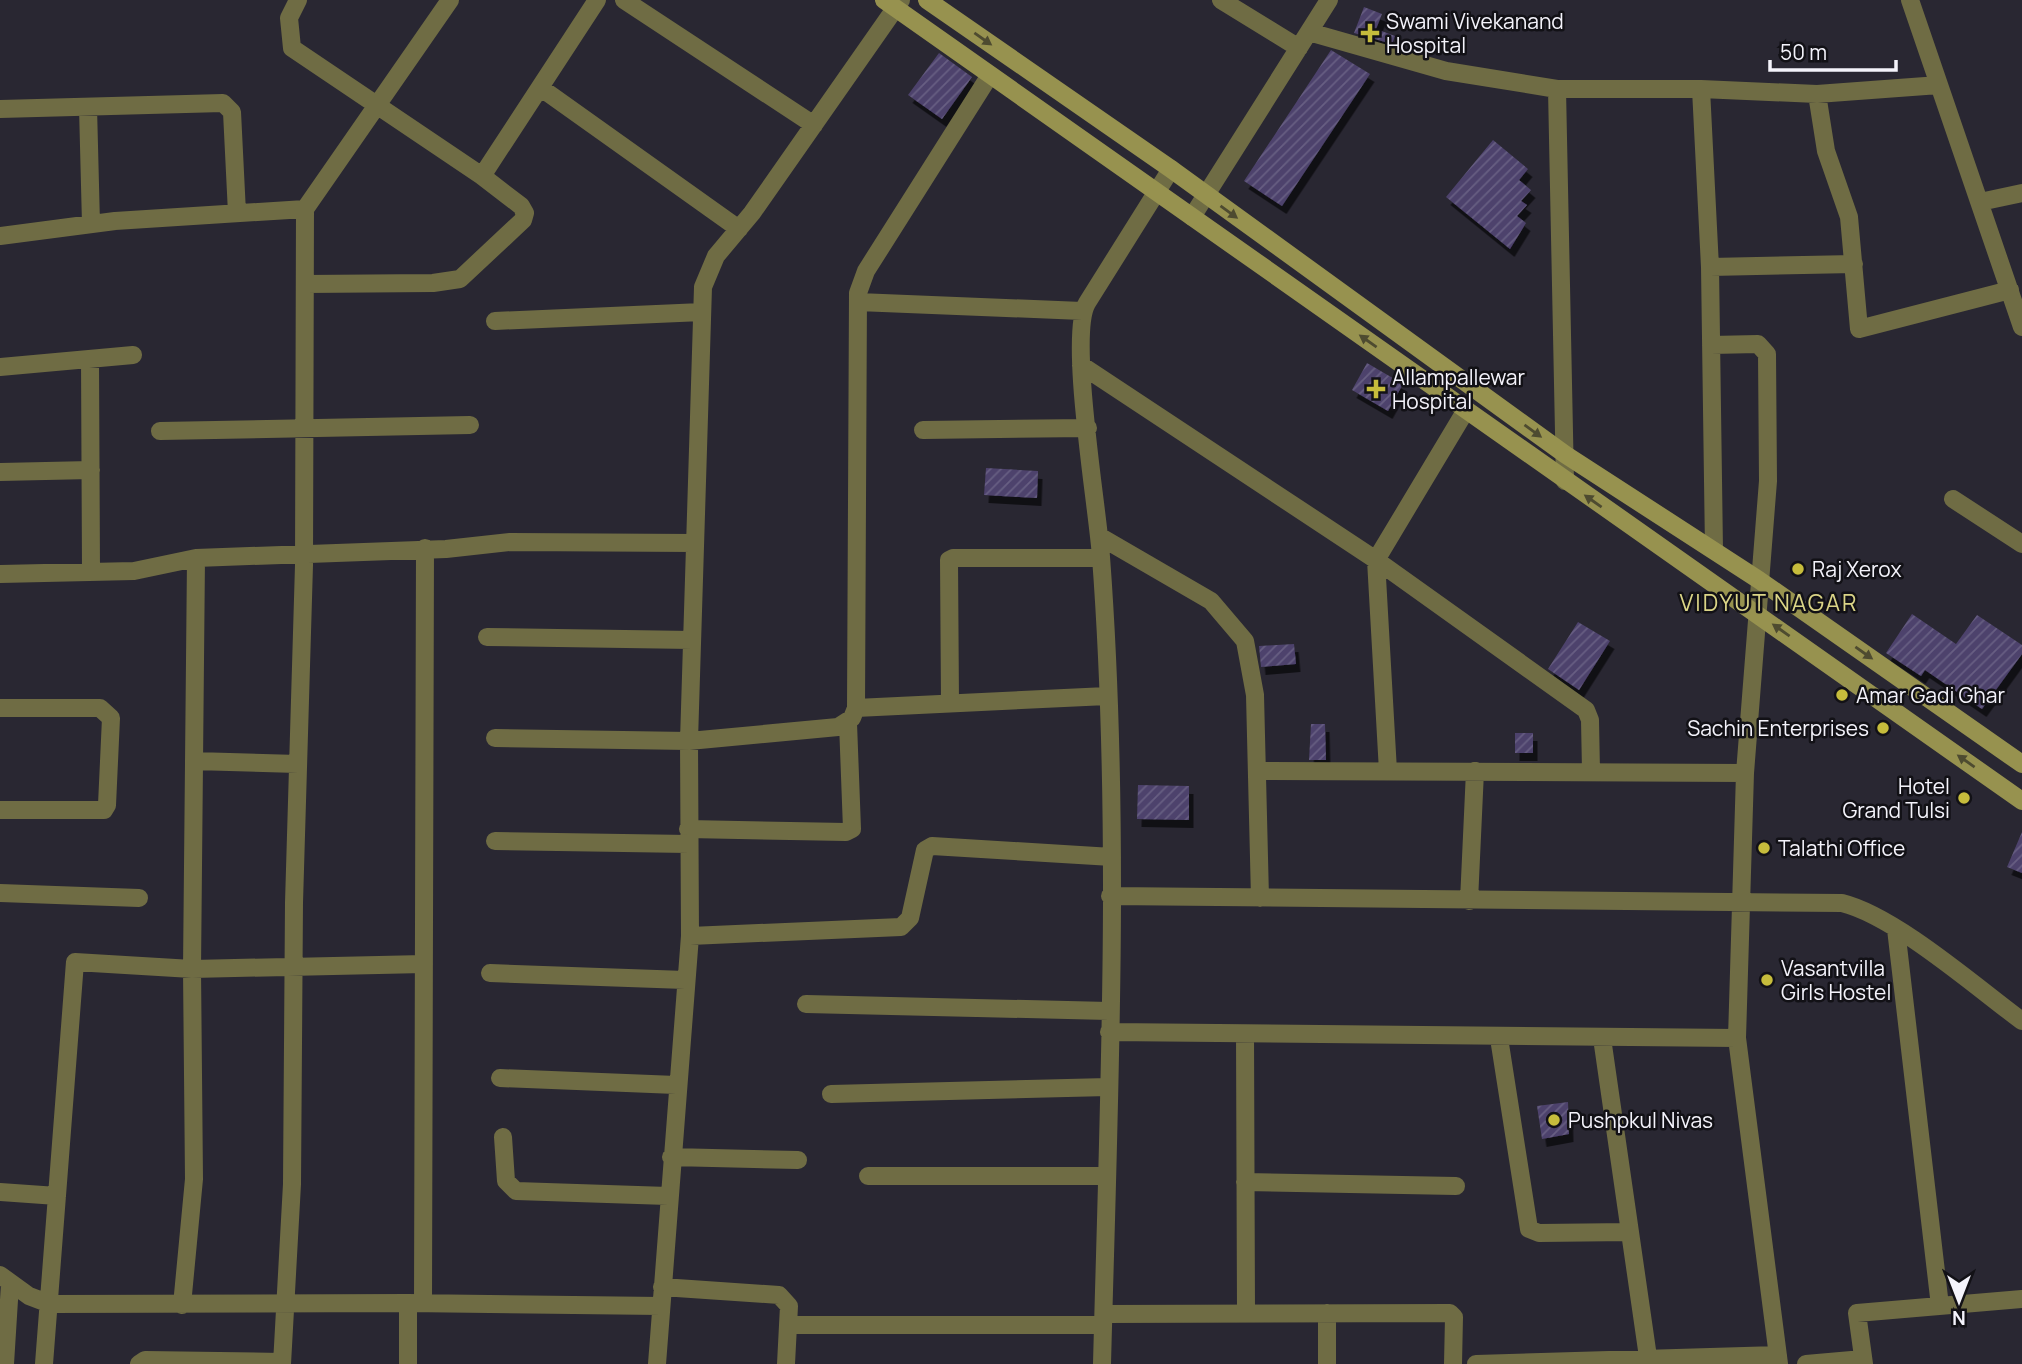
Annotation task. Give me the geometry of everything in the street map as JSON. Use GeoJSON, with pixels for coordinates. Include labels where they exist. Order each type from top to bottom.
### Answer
{"type":"FeatureCollection","features":[{"type":"Feature","properties":{"kind":"main road"},"geometry":{"type":"LineString","coordinates":[[927,0],[1171,169],[1566,455],[1759,579],[2022,764]]}},
{"type":"Feature","properties":{"kind":"main road"},"geometry":{"type":"LineString","coordinates":[[894,3],[990,75],[2022,801]]}},
{"type":"Feature","properties":{"kind":"street"},"geometry":{"type":"LineString","coordinates":[[298,0],[289,18],[292,48],[375,107],[482,176],[521,206],[525,213],[523,220],[460,279],[433,284],[305,284]]}},
{"type":"Feature","properties":{"kind":"street"},"geometry":{"type":"LineString","coordinates":[[139,1364],[145,1360],[282,1363],[292,1184],[293,964],[303,552],[305,209],[450,0]]}},
{"type":"Feature","properties":{"kind":"street"},"geometry":{"type":"LineString","coordinates":[[482,176],[597,0]]}},
{"type":"Feature","properties":{"kind":"street"},"geometry":{"type":"LineString","coordinates":[[624,0],[814,125]]}},
{"type":"Feature","properties":{"kind":"street"},"geometry":{"type":"LineString","coordinates":[[1221,0],[1299,48]]}},
{"type":"Feature","properties":{"kind":"street"},"geometry":{"type":"LineString","coordinates":[[1192,217],[1328,0]]}},
{"type":"Feature","properties":{"kind":"street"},"geometry":{"type":"LineString","coordinates":[[1910,0],[2022,327]]}},
{"type":"Feature","properties":{"kind":"street"},"geometry":{"type":"LineString","coordinates":[[657,1364],[676,1085],[690,936],[689,741],[703,287],[716,256],[739,229],[814,125],[894,3]]}},
{"type":"Feature","properties":{"kind":"street"},"geometry":{"type":"LineString","coordinates":[[1309,32],[1446,71],[1558,89],[1701,89],[1817,94],[1939,85]]}},
{"type":"Feature","properties":{"kind":"street"},"geometry":{"type":"LineString","coordinates":[[495,841],[846,832],[852,829],[858,302],[866,271],[990,75]]}},
{"type":"Feature","properties":{"kind":"street"},"geometry":{"type":"LineString","coordinates":[[541,88],[739,229]]}},
{"type":"Feature","properties":{"kind":"street"},"geometry":{"type":"LineString","coordinates":[[1558,89],[1565,481]]}},
{"type":"Feature","properties":{"kind":"street"},"geometry":{"type":"LineString","coordinates":[[1701,89],[1710,267],[1714,550]]}},
{"type":"Feature","properties":{"kind":"street"},"geometry":{"type":"LineString","coordinates":[[1817,94],[1826,151],[1849,217],[1859,329],[2010,290]]}},
{"type":"Feature","properties":{"kind":"street"},"geometry":{"type":"LineString","coordinates":[[0,109],[223,103],[232,112],[237,213]]}},
{"type":"Feature","properties":{"kind":"street"},"geometry":{"type":"LineString","coordinates":[[88,107],[91,224]]}},
{"type":"Feature","properties":{"kind":"street"},"geometry":{"type":"LineString","coordinates":[[1102,1364],[1112,857],[1101,558],[1081,365],[1082,312],[1171,169]]}},
{"type":"Feature","properties":{"kind":"street"},"geometry":{"type":"LineString","coordinates":[[1980,202],[2022,192]]}},
{"type":"Feature","properties":{"kind":"street"},"geometry":{"type":"LineString","coordinates":[[0,236],[91,224],[305,209]]}},
{"type":"Feature","properties":{"kind":"street"},"geometry":{"type":"LineString","coordinates":[[1710,267],[1854,264]]}},
{"type":"Feature","properties":{"kind":"street"},"geometry":{"type":"LineString","coordinates":[[858,302],[1082,312]]}},
{"type":"Feature","properties":{"kind":"street"},"geometry":{"type":"LineString","coordinates":[[495,321],[702,312]]}},
{"type":"Feature","properties":{"kind":"street"},"geometry":{"type":"LineString","coordinates":[[1476,1364],[1778,1360],[1737,1038],[1745,772],[1768,481],[1768,354],[1758,344],[1711,345]]}},
{"type":"Feature","properties":{"kind":"street"},"geometry":{"type":"LineString","coordinates":[[0,367],[133,355]]}},
{"type":"Feature","properties":{"kind":"street"},"geometry":{"type":"LineString","coordinates":[[90,359],[91,572]]}},
{"type":"Feature","properties":{"kind":"street"},"geometry":{"type":"LineString","coordinates":[[1081,365],[1376,560],[1586,710],[1590,720],[1591,771]]}},
{"type":"Feature","properties":{"kind":"street"},"geometry":{"type":"LineString","coordinates":[[1388,771],[1376,560],[1466,410]]}},
{"type":"Feature","properties":{"kind":"street"},"geometry":{"type":"LineString","coordinates":[[160,431],[304,426],[470,425]]}},
{"type":"Feature","properties":{"kind":"street"},"geometry":{"type":"LineString","coordinates":[[923,430],[1088,428]]}},
{"type":"Feature","properties":{"kind":"street"},"geometry":{"type":"LineString","coordinates":[[0,472],[90,470]]}},
{"type":"Feature","properties":{"kind":"street"},"geometry":{"type":"LineString","coordinates":[[1953,499],[2022,544]]}},
{"type":"Feature","properties":{"kind":"street"},"geometry":{"type":"LineString","coordinates":[[1099,536],[1211,601],[1245,641],[1255,695],[1260,898]]}},
{"type":"Feature","properties":{"kind":"street"},"geometry":{"type":"LineString","coordinates":[[0,574],[134,570],[196,558],[510,542],[695,543]]}},
{"type":"Feature","properties":{"kind":"street"},"geometry":{"type":"LineString","coordinates":[[408,1364],[416,1303],[424,964],[425,548]]}},
{"type":"Feature","properties":{"kind":"street"},"geometry":{"type":"LineString","coordinates":[[182,1305],[194,1179],[192,969],[196,558]]}},
{"type":"Feature","properties":{"kind":"street"},"geometry":{"type":"LineString","coordinates":[[950,703],[949,560],[1101,558]]}},
{"type":"Feature","properties":{"kind":"street"},"geometry":{"type":"LineString","coordinates":[[487,637],[692,640]]}},
{"type":"Feature","properties":{"kind":"street"},"geometry":{"type":"LineString","coordinates":[[495,738],[689,741],[838,727],[852,715],[950,703],[1107,696]]}},
{"type":"Feature","properties":{"kind":"street"},"geometry":{"type":"LineString","coordinates":[[0,708],[100,708],[111,718],[107,805],[104,810],[0,810]]}},
{"type":"Feature","properties":{"kind":"street"},"geometry":{"type":"LineString","coordinates":[[194,761],[298,764]]}},
{"type":"Feature","properties":{"kind":"street"},"geometry":{"type":"LineString","coordinates":[[1258,771],[1745,772]]}},
{"type":"Feature","properties":{"kind":"street"},"geometry":{"type":"LineString","coordinates":[[1469,901],[1475,771]]}},
{"type":"Feature","properties":{"kind":"street"},"geometry":{"type":"LineString","coordinates":[[690,936],[901,927],[910,918],[925,850],[932,846],[1112,857]]}},
{"type":"Feature","properties":{"kind":"street"},"geometry":{"type":"LineString","coordinates":[[0,893],[139,898]]}},
{"type":"Feature","properties":{"kind":"street"},"geometry":{"type":"LineString","coordinates":[[1110,896],[1842,903],[1861,908],[1896,929],[2022,1021]]}},
{"type":"Feature","properties":{"kind":"street"},"geometry":{"type":"LineString","coordinates":[[1896,929],[1940,1306]]}},
{"type":"Feature","properties":{"kind":"street"},"geometry":{"type":"LineString","coordinates":[[44,1364],[75,962],[192,969],[293,964],[424,964]]}},
{"type":"Feature","properties":{"kind":"street"},"geometry":{"type":"LineString","coordinates":[[490,973],[685,980]]}},
{"type":"Feature","properties":{"kind":"street"},"geometry":{"type":"LineString","coordinates":[[806,1004],[1109,1011]]}},
{"type":"Feature","properties":{"kind":"street"},"geometry":{"type":"LineString","coordinates":[[1109,1032],[1499,1038],[1737,1038]]}},
{"type":"Feature","properties":{"kind":"street"},"geometry":{"type":"LineString","coordinates":[[1245,1034],[1246,1313]]}},
{"type":"Feature","properties":{"kind":"street"},"geometry":{"type":"LineString","coordinates":[[1499,1038],[1529,1229],[1539,1233],[1630,1232]]}},
{"type":"Feature","properties":{"kind":"street"},"geometry":{"type":"LineString","coordinates":[[1602,1038],[1649,1362]]}},
{"type":"Feature","properties":{"kind":"street"},"geometry":{"type":"LineString","coordinates":[[500,1078],[676,1085]]}},
{"type":"Feature","properties":{"kind":"street"},"geometry":{"type":"LineString","coordinates":[[831,1094],[1108,1087]]}},
{"type":"Feature","properties":{"kind":"street"},"geometry":{"type":"LineString","coordinates":[[503,1137],[506,1181],[516,1191],[668,1196]]}},
{"type":"Feature","properties":{"kind":"street"},"geometry":{"type":"LineString","coordinates":[[671,1157],[798,1160]]}},
{"type":"Feature","properties":{"kind":"street"},"geometry":{"type":"LineString","coordinates":[[868,1176],[1107,1176]]}},
{"type":"Feature","properties":{"kind":"street"},"geometry":{"type":"LineString","coordinates":[[1245,1182],[1456,1186]]}},
{"type":"Feature","properties":{"kind":"street"},"geometry":{"type":"LineString","coordinates":[[0,1192],[57,1196]]}},
{"type":"Feature","properties":{"kind":"street"},"geometry":{"type":"LineString","coordinates":[[5,1364],[5,1280],[50,1304],[416,1303],[661,1306]]}},
{"type":"Feature","properties":{"kind":"street"},"geometry":{"type":"LineString","coordinates":[[662,1287],[779,1295],[789,1306],[786,1364]]}},
{"type":"Feature","properties":{"kind":"street"},"geometry":{"type":"LineString","coordinates":[[1806,1364],[1864,1362],[1857,1313],[2022,1299]]}},
{"type":"Feature","properties":{"kind":"street"},"geometry":{"type":"LineString","coordinates":[[788,1325],[1103,1319],[1246,1313],[1450,1313],[1454,1317],[1453,1364]]}},
{"type":"Feature","properties":{"kind":"street"},"geometry":{"type":"LineString","coordinates":[[1327,1313],[1327,1364]]}},
{"type":"Feature","properties":{"kind":"building"},"geometry":{"type":"Polygon","coordinates":[[[1364,7],[1382,14],[1376,29],[1395,36],[1392,44],[1354,33],[1364,7]]]}},
{"type":"Feature","properties":{"kind":"building"},"geometry":{"type":"Polygon","coordinates":[[[1331,50],[1370,74],[1282,206],[1244,181],[1331,50]]]}},
{"type":"Feature","properties":{"kind":"building"},"geometry":{"type":"Polygon","coordinates":[[[939,53],[972,77],[942,119],[908,95],[939,53]]]}},
{"type":"Feature","properties":{"kind":"building"},"geometry":{"type":"Polygon","coordinates":[[[1493,140],[1528,169],[1519,180],[1531,190],[1521,201],[1527,205],[1517,216],[1526,223],[1510,249],[1446,197],[1493,140]]]}},
{"type":"Feature","properties":{"kind":"building"},"geometry":{"type":"Polygon","coordinates":[[[1367,363],[1403,384],[1388,411],[1352,390],[1367,363]]]}},
{"type":"Feature","properties":{"kind":"building"},"geometry":{"type":"Polygon","coordinates":[[[986,468],[1038,471],[1037,498],[984,495],[986,468]]]}},
{"type":"Feature","properties":{"kind":"building"},"geometry":{"type":"Polygon","coordinates":[[[1912,614],[1956,644],[1977,615],[2022,645],[2022,654],[1982,709],[1925,670],[1921,676],[1886,653],[1912,614]]]}},
{"type":"Feature","properties":{"kind":"building"},"geometry":{"type":"Polygon","coordinates":[[[1578,622],[1610,641],[1579,690],[1548,669],[1578,622]]]}},
{"type":"Feature","properties":{"kind":"building"},"geometry":{"type":"Polygon","coordinates":[[[1294,644],[1296,664],[1261,667],[1259,646],[1294,644]]]}},
{"type":"Feature","properties":{"kind":"building"},"geometry":{"type":"Polygon","coordinates":[[[1311,724],[1325,724],[1326,760],[1309,760],[1311,724]]]}},
{"type":"Feature","properties":{"kind":"building"},"geometry":{"type":"Polygon","coordinates":[[[1515,733],[1533,733],[1533,753],[1515,753],[1515,733]]]}},
{"type":"Feature","properties":{"kind":"building"},"geometry":{"type":"Polygon","coordinates":[[[1138,785],[1189,786],[1189,820],[1137,819],[1138,785]]]}},
{"type":"Feature","properties":{"kind":"building"},"geometry":{"type":"Polygon","coordinates":[[[2022,832],[2022,873],[2007,867],[2022,832]]]}},
{"type":"Feature","properties":{"kind":"building","name":"Pushpkul Nivas"},"geometry":{"type":"Polygon","coordinates":[[[1568,1102],[1569,1134],[1542,1139],[1537,1106],[1568,1102]]]}},
{"type":"Feature","properties":{"kind":"place","name":"Swami Vivekanand Hospital"},"geometry":{"type":"Point","coordinates":[1370,33]}},
{"type":"Feature","properties":{"kind":"place","name":"Allampallewar Hospital"},"geometry":{"type":"Point","coordinates":[1376,389]}},
{"type":"Feature","properties":{"kind":"place","name":"Raj Xerox"},"geometry":{"type":"Point","coordinates":[1798,569]}},
{"type":"Feature","properties":{"kind":"place","name":"Amar Gadi Ghar"},"geometry":{"type":"Point","coordinates":[1842,695]}},
{"type":"Feature","properties":{"kind":"place","name":"Sachin Enterprises"},"geometry":{"type":"Point","coordinates":[1883,728]}},
{"type":"Feature","properties":{"kind":"place","name":"Hotel Grand Tulsi"},"geometry":{"type":"Point","coordinates":[1964,798]}},
{"type":"Feature","properties":{"kind":"place","name":"Talathi Office"},"geometry":{"type":"Point","coordinates":[1764,848]}},
{"type":"Feature","properties":{"kind":"place","name":"Vasantvilla Girls Hostel"},"geometry":{"type":"Point","coordinates":[1767,980]}},
{"type":"Feature","properties":{"kind":"place","name":"Pushpkul Nivas"},"geometry":{"type":"Point","coordinates":[1554,1120]}},
{"type":"Feature","properties":{"kind":"district","name":"VIDYUT NAGAR"},"geometry":{"type":"Point","coordinates":[1769,602]}}]}
